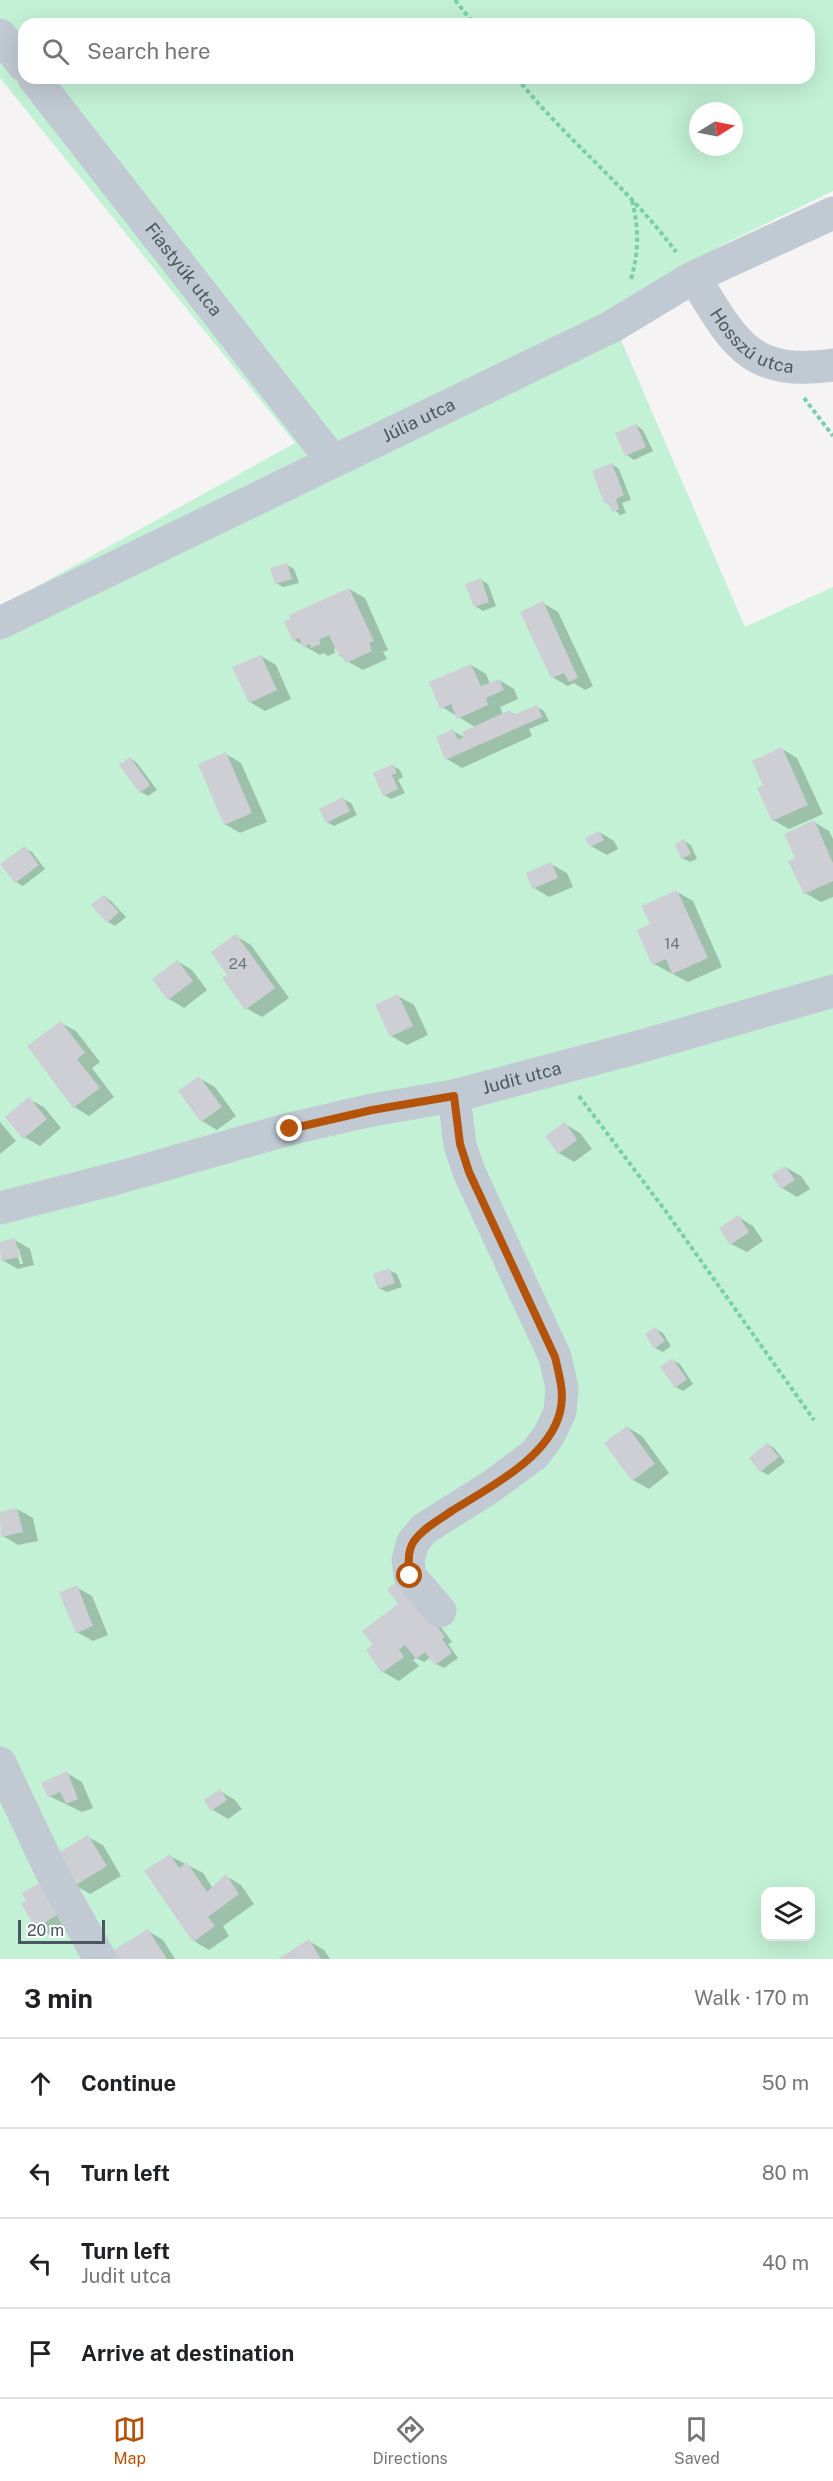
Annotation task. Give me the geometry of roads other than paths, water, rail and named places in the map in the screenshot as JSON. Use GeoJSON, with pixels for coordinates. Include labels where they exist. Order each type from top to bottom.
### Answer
{"type":"FeatureCollection","features":[{"type":"Feature","properties":{"kind":"street"},"geometry":{"type":"LineString","coordinates":[[0,35],[18,58]]}},
{"type":"Feature","properties":{"kind":"street","name":"Fiastyúk utca"},"geometry":{"type":"LineString","coordinates":[[39,84],[332,460]]}},
{"type":"Feature","properties":{"kind":"street","name":"Júlia utca"},"geometry":{"type":"LineString","coordinates":[[0,623],[332,460],[611,327],[694,277],[833,213]]}},
{"type":"Feature","properties":{"kind":"street","name":"Hosszú utca"},"geometry":{"type":"LineString","coordinates":[[694,277],[731,334],[751,354],[773,365],[805,369],[833,365]]}},
{"type":"Feature","properties":{"kind":"street","name":"Judit utca"},"geometry":{"type":"LineString","coordinates":[[0,1208],[121,1177],[290,1129],[372,1110],[454,1096],[833,991]]}},
{"type":"Feature","properties":{"kind":"street"},"geometry":{"type":"LineString","coordinates":[[440,1611],[410,1576],[408,1560],[413,1542],[424,1529],[492,1486],[535,1454],[549,1435],[560,1412],[562,1388],[555,1357],[469,1172],[460,1144],[454,1096]]}},
{"type":"Feature","properties":{"kind":"street"},"geometry":{"type":"LineString","coordinates":[[0,1763],[51,1870],[100,1959]]}}]}
